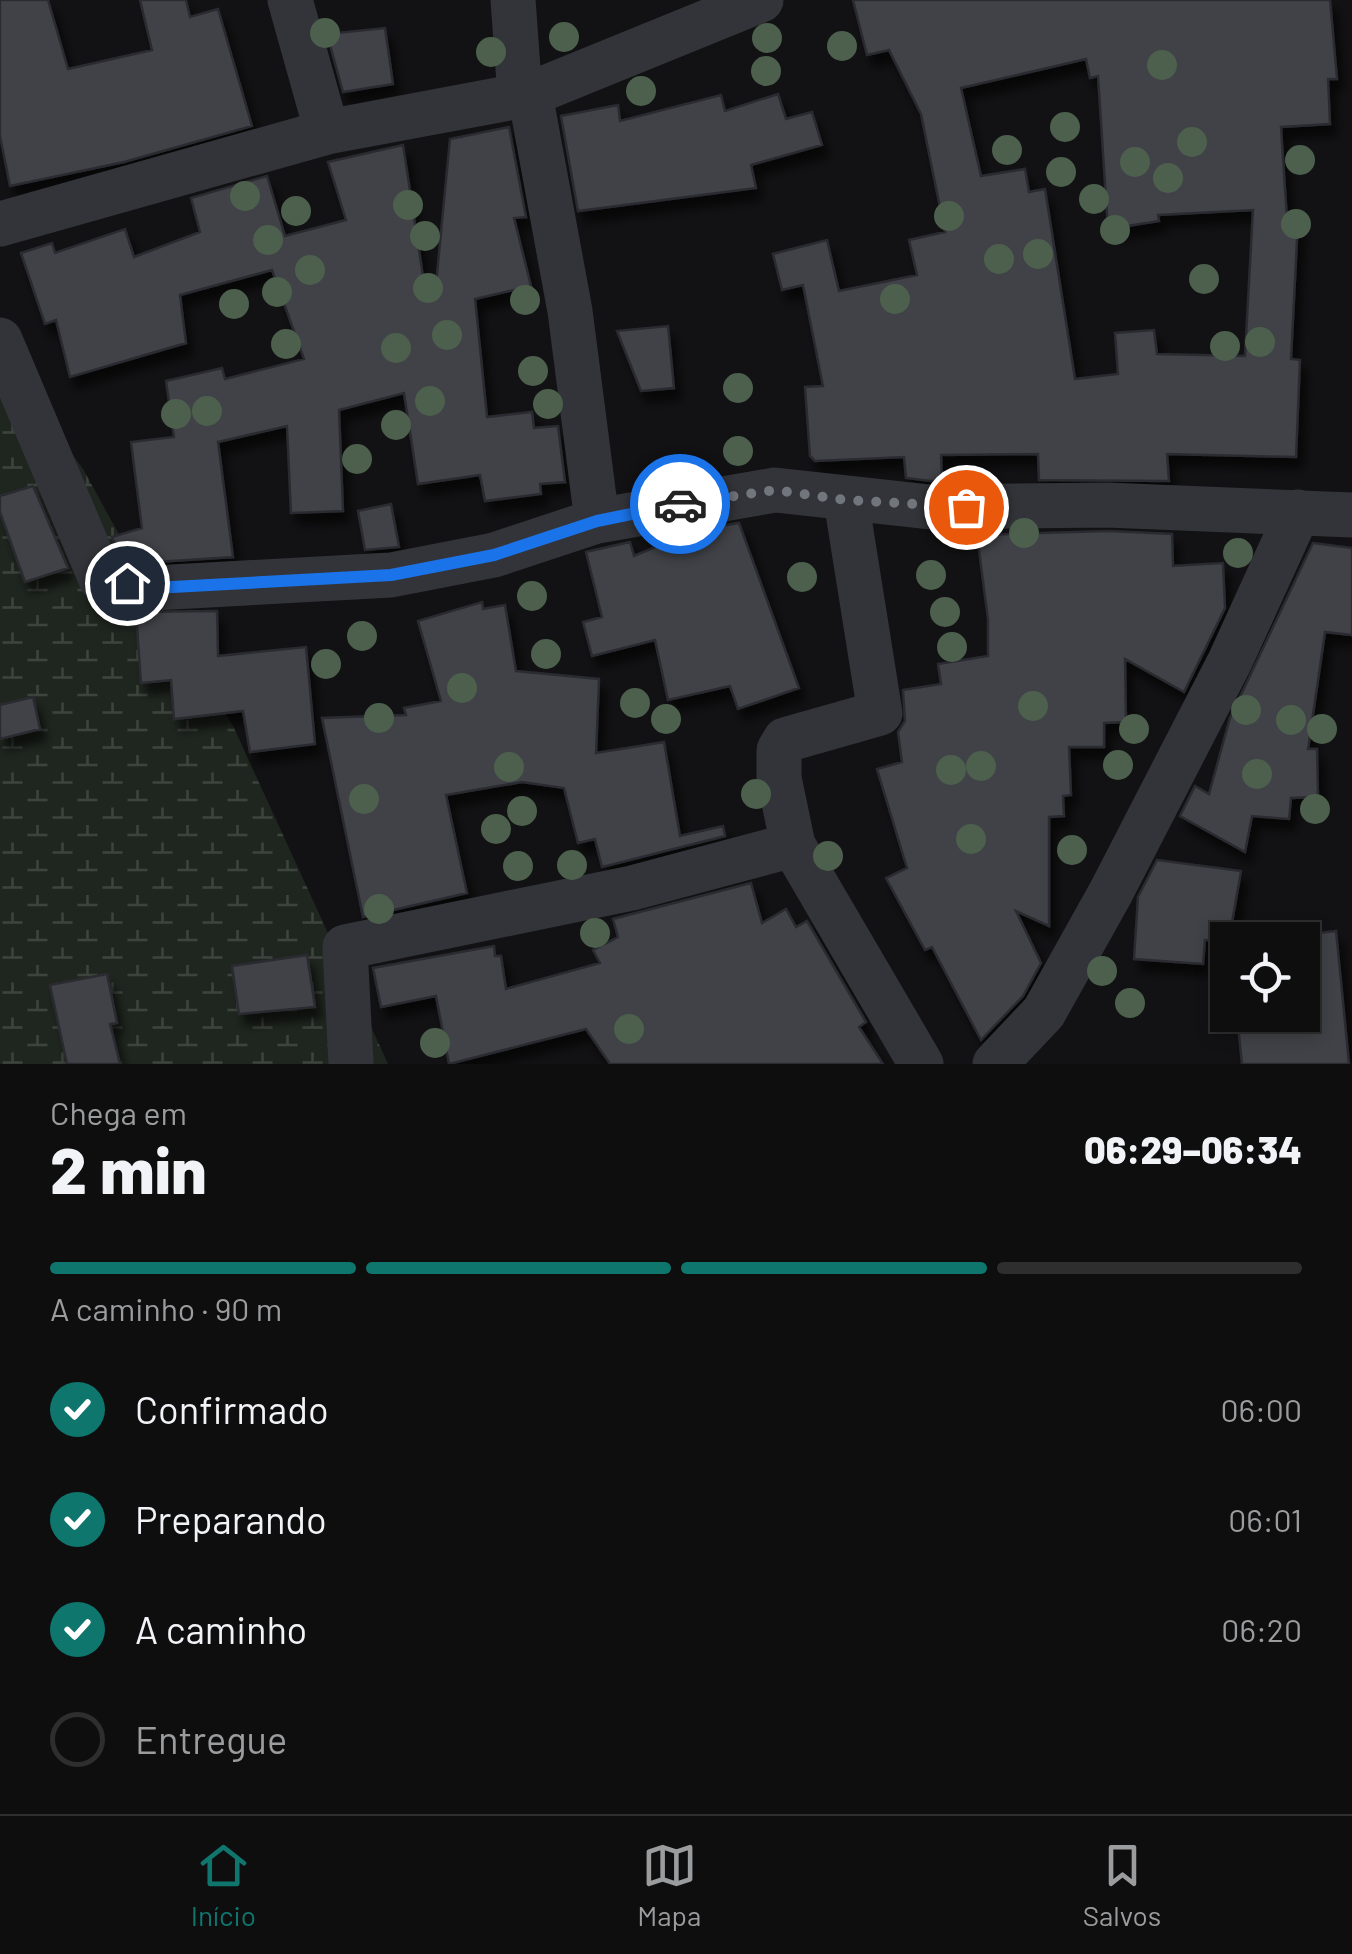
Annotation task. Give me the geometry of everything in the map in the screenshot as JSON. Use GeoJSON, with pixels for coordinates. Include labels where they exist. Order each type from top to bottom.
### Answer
{"type":"FeatureCollection","features":[{"type":"Feature","properties":{"kind":"street"},"geometry":{"type":"LineString","coordinates":[[290,0],[327,132]]}},
{"type":"Feature","properties":{"kind":"street"},"geometry":{"type":"LineString","coordinates":[[513,0],[525,95],[570,311],[597,521]]}},
{"type":"Feature","properties":{"kind":"street"},"geometry":{"type":"LineString","coordinates":[[0,224],[327,132],[525,95],[762,0]]}},
{"type":"Feature","properties":{"kind":"street"},"geometry":{"type":"LineString","coordinates":[[0,340],[101,578],[154,588],[391,575],[494,555],[597,521],[775,490],[930,508],[1107,506],[1352,515]]}},
{"type":"Feature","properties":{"kind":"street"},"geometry":{"type":"LineString","coordinates":[[846,500],[880,712],[785,740],[779,750],[778,778],[793,845],[921,1064]]}},
{"type":"Feature","properties":{"kind":"street"},"geometry":{"type":"LineString","coordinates":[[994,1064],[1044,1012],[1230,660],[1298,512]]}},
{"type":"Feature","properties":{"kind":"street"},"geometry":{"type":"LineString","coordinates":[[351,1064],[345,947],[632,888],[793,845]]}},
{"type":"Feature","properties":{"kind":"green space"},"geometry":{"type":"Polygon","coordinates":[[[0,357],[83,469],[150,591],[233,726],[388,1064],[0,1064],[0,357]]]}},
{"type":"Feature","properties":{"kind":"building"},"geometry":{"type":"Polygon","coordinates":[[[0,0],[48,0],[68,69],[152,50],[140,0],[186,0],[190,17],[218,9],[252,126],[124,162],[10,186],[0,136],[0,0]]]}},
{"type":"Feature","properties":{"kind":"building"},"geometry":{"type":"Polygon","coordinates":[[[853,0],[1330,0],[1337,79],[1328,79],[1330,124],[1281,127],[1287,220],[1298,219],[1291,359],[1300,360],[1296,457],[1167,454],[1169,481],[1039,480],[1038,454],[941,455],[942,481],[906,478],[904,457],[815,461],[810,456],[805,387],[823,386],[803,285],[782,290],[773,254],[827,240],[839,291],[917,275],[909,240],[945,232],[921,114],[889,50],[867,55],[853,0]],[[1086,59],[961,88],[981,176],[1025,169],[1029,192],[1045,189],[1075,379],[1118,374],[1115,333],[1154,330],[1157,354],[1245,356],[1253,210],[1158,215],[1159,221],[1108,229],[1098,76],[1090,78],[1086,59]]]}},
{"type":"Feature","properties":{"kind":"building"},"geometry":{"type":"Polygon","coordinates":[[[385,28],[393,84],[343,92],[327,34],[385,28]]]}},
{"type":"Feature","properties":{"kind":"building"},"geometry":{"type":"Polygon","coordinates":[[[778,94],[786,119],[812,112],[822,145],[751,165],[756,188],[578,211],[561,116],[618,105],[620,121],[721,95],[725,111],[778,94]]]}},
{"type":"Feature","properties":{"kind":"building"},"geometry":{"type":"Polygon","coordinates":[[[509,127],[526,217],[514,218],[531,286],[475,299],[487,417],[532,412],[534,428],[558,426],[565,482],[540,484],[541,494],[485,501],[480,475],[418,484],[404,393],[339,410],[343,511],[291,513],[287,426],[218,442],[233,557],[156,562],[120,556],[112,537],[142,528],[131,442],[174,437],[166,381],[222,368],[225,379],[304,359],[272,270],[180,295],[186,343],[70,377],[56,320],[45,324],[21,253],[52,243],[55,253],[125,229],[134,257],[200,232],[191,198],[267,176],[285,236],[346,220],[328,162],[403,145],[426,296],[435,295],[450,139],[509,127]]]}},
{"type":"Feature","properties":{"kind":"building"},"geometry":{"type":"Polygon","coordinates":[[[668,326],[674,388],[641,391],[617,331],[668,326]]]}},
{"type":"Feature","properties":{"kind":"building"},"geometry":{"type":"Polygon","coordinates":[[[33,486],[68,568],[25,582],[0,512],[0,496],[33,486]]]}},
{"type":"Feature","properties":{"kind":"building"},"geometry":{"type":"Polygon","coordinates":[[[391,504],[399,547],[365,550],[358,511],[391,504]]]}},
{"type":"Feature","properties":{"kind":"building"},"geometry":{"type":"Polygon","coordinates":[[[739,523],[799,688],[738,709],[730,686],[668,700],[655,640],[592,656],[583,622],[602,617],[586,552],[630,542],[634,556],[696,530],[739,523]]]}},
{"type":"Feature","properties":{"kind":"building"},"geometry":{"type":"Polygon","coordinates":[[[1107,531],[1172,534],[1173,566],[1223,563],[1225,608],[1184,692],[1125,659],[1126,722],[1104,723],[1104,747],[1069,747],[1071,795],[1063,796],[1064,816],[1049,817],[1049,926],[1016,911],[1041,963],[1023,996],[981,1040],[932,947],[925,950],[886,878],[907,868],[877,769],[902,762],[898,732],[905,721],[903,690],[941,684],[938,664],[988,656],[988,619],[977,535],[1107,531]]]}},
{"type":"Feature","properties":{"kind":"building"},"geometry":{"type":"Polygon","coordinates":[[[1313,543],[1352,548],[1352,635],[1325,632],[1308,749],[1317,749],[1318,797],[1291,798],[1289,819],[1252,816],[1245,852],[1180,816],[1195,786],[1209,794],[1230,718],[1313,543]]]}},
{"type":"Feature","properties":{"kind":"building"},"geometry":{"type":"Polygon","coordinates":[[[482,602],[483,609],[505,605],[516,671],[599,679],[596,753],[664,742],[680,836],[723,826],[725,836],[602,867],[595,839],[578,843],[564,788],[522,782],[446,795],[467,893],[363,917],[322,718],[406,715],[404,708],[441,701],[418,621],[482,602]]]}},
{"type":"Feature","properties":{"kind":"building"},"geometry":{"type":"Polygon","coordinates":[[[217,611],[218,656],[306,647],[315,744],[250,752],[243,711],[174,719],[171,680],[141,683],[136,612],[217,611]]]}},
{"type":"Feature","properties":{"kind":"building"},"geometry":{"type":"Polygon","coordinates":[[[33,697],[40,729],[0,739],[0,705],[33,697]]]}},
{"type":"Feature","properties":{"kind":"building"},"geometry":{"type":"Polygon","coordinates":[[[1157,860],[1241,871],[1232,922],[1210,922],[1203,964],[1134,959],[1138,897],[1157,860]]]}},
{"type":"Feature","properties":{"kind":"building"},"geometry":{"type":"Polygon","coordinates":[[[751,883],[762,923],[786,909],[796,927],[807,921],[866,1022],[859,1027],[883,1064],[610,1064],[586,1029],[449,1064],[436,996],[381,1007],[373,968],[494,946],[495,956],[501,956],[506,989],[600,963],[593,950],[618,937],[613,919],[751,883]]]}},
{"type":"Feature","properties":{"kind":"building"},"geometry":{"type":"Polygon","coordinates":[[[1336,931],[1349,1064],[1242,1064],[1239,1032],[1320,1032],[1320,933],[1336,931]]]}},
{"type":"Feature","properties":{"kind":"building"},"geometry":{"type":"Polygon","coordinates":[[[307,955],[315,1007],[239,1014],[232,966],[307,955]]]}},
{"type":"Feature","properties":{"kind":"building"},"geometry":{"type":"Polygon","coordinates":[[[107,974],[117,1023],[110,1024],[120,1064],[67,1064],[50,985],[107,974]]]}},
{"type":"Feature","properties":{"kind":"way so far"},"geometry":{"type":"LineString","coordinates":[[680,504],[775,490],[930,508],[966,507]]}},
{"type":"Feature","properties":{"kind":"route"},"geometry":{"type":"LineString","coordinates":[[127,583],[154,588],[391,575],[494,555],[597,521],[680,504]]}}]}
